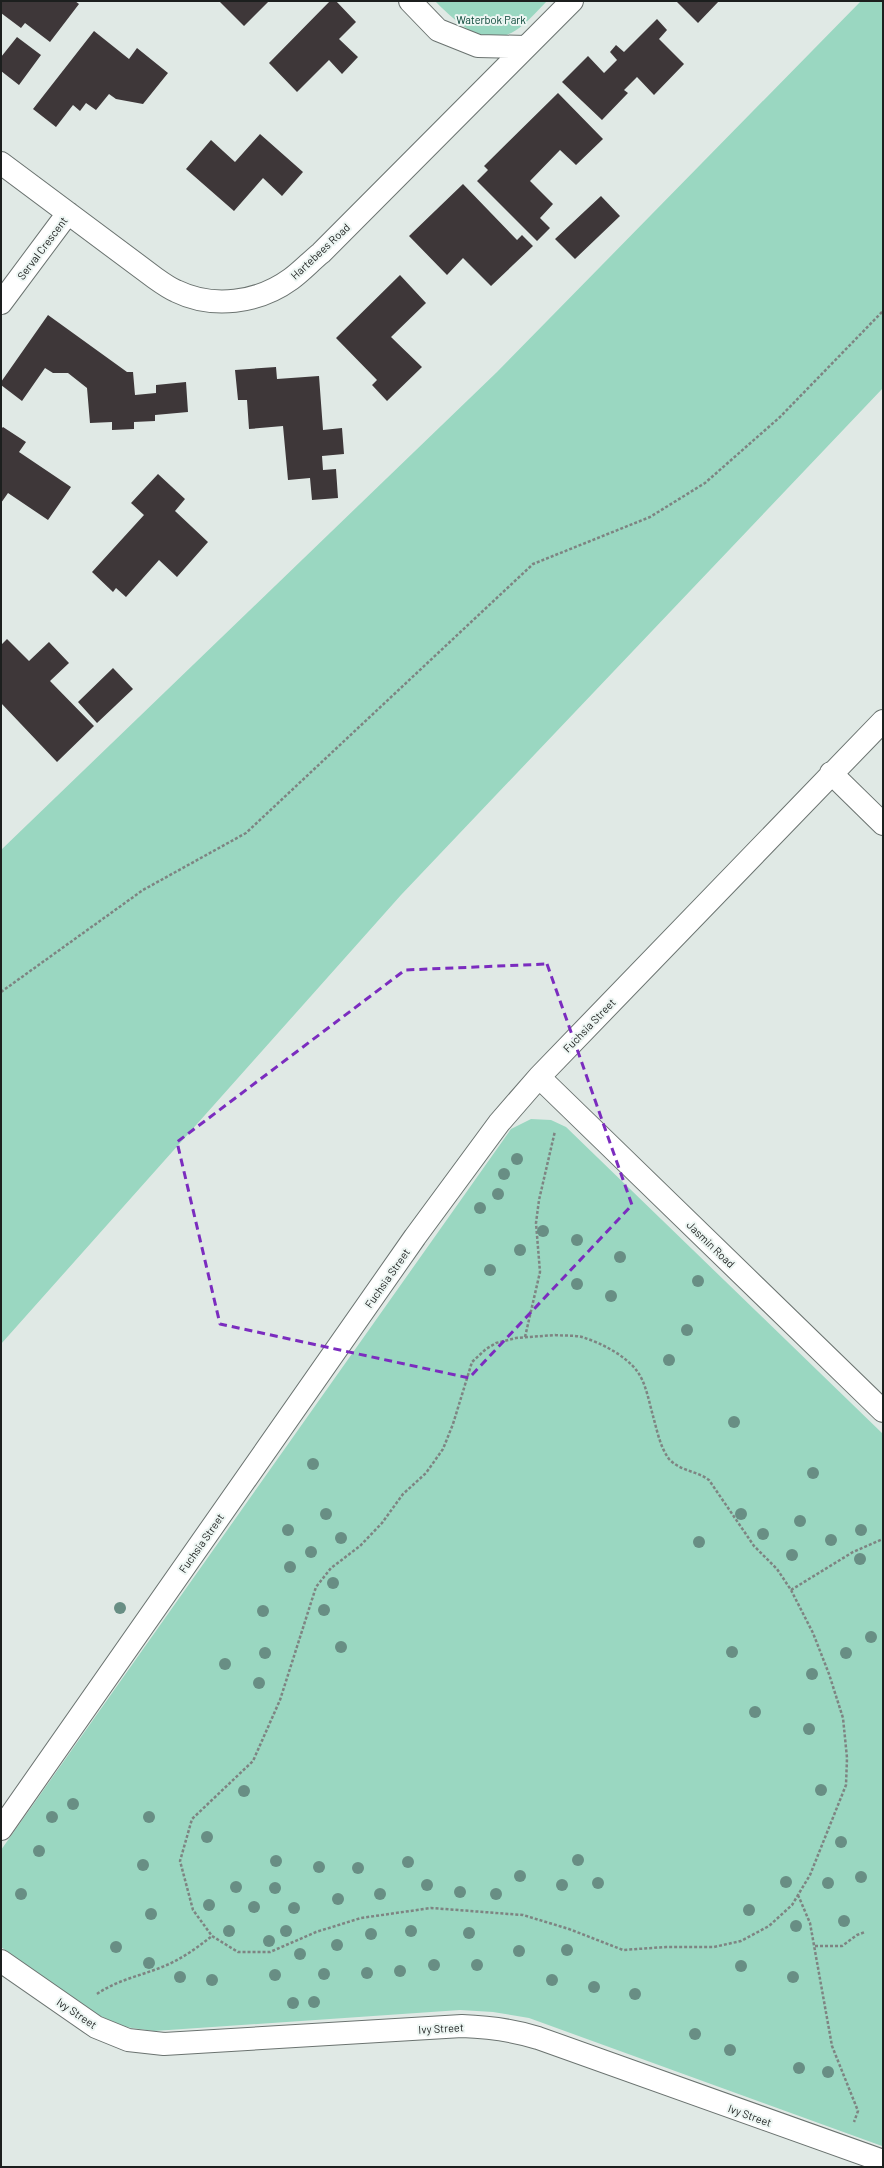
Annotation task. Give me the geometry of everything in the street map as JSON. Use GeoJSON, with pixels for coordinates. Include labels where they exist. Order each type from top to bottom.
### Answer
{"type":"FeatureCollection","features":[{"type":"Feature","properties":{"kind":"street"},"geometry":{"type":"LineString","coordinates":[[410,1],[438,30],[478,46],[526,47]]}},
{"type":"Feature","properties":{"kind":"street","name":"Hartebees Road"},"geometry":{"type":"LineString","coordinates":[[1,163],[176,291],[198,299],[218,301],[246,300],[269,292],[292,279],[321,253],[572,1]]}},
{"type":"Feature","properties":{"kind":"street","name":"Serval Crescent"},"geometry":{"type":"LineString","coordinates":[[1,303],[68,213]]}},
{"type":"Feature","properties":{"kind":"street","name":"Fuchsia Street"},"geometry":{"type":"LineString","coordinates":[[1,1829],[415,1237],[499,1123],[539,1077],[883,720]]}},
{"type":"Feature","properties":{"kind":"street"},"geometry":{"type":"LineString","coordinates":[[831,773],[883,824]]}},
{"type":"Feature","properties":{"kind":"street","name":"Jasmin Road"},"geometry":{"type":"LineString","coordinates":[[539,1077],[883,1411]]}},
{"type":"Feature","properties":{"kind":"street","name":"Ivy Street"},"geometry":{"type":"LineString","coordinates":[[1,1961],[96,2027],[128,2040],[164,2044],[462,2026],[516,2031],[883,2161]]}},
{"type":"Feature","properties":{"kind":"path"},"geometry":{"type":"LineString","coordinates":[[1,992],[142,890],[246,832],[533,564],[650,517],[705,482],[780,417],[883,312]]}},
{"type":"Feature","properties":{"kind":"path"},"geometry":{"type":"LineString","coordinates":[[525,1337],[540,1272],[536,1223],[539,1200],[562,1100]]}},
{"type":"Feature","properties":{"kind":"path"},"geometry":{"type":"LineString","coordinates":[[555,1335],[582,1337],[598,1344],[628,1362],[637,1371],[646,1392],[661,1442],[670,1459],[685,1470],[702,1475],[709,1480],[754,1546],[777,1569],[791,1590],[813,1634],[829,1674],[842,1718],[847,1758],[846,1785],[810,1875],[792,1905],[769,1926],[741,1941],[714,1947],[666,1947],[623,1950],[569,1929],[523,1916],[431,1908],[360,1918],[316,1932],[270,1952],[238,1952],[212,1936],[193,1910],[180,1861],[192,1819],[253,1762],[280,1700],[316,1587],[331,1568],[360,1546],[382,1523],[403,1494],[430,1467],[442,1448],[453,1424],[472,1362],[486,1349],[496,1343],[525,1337],[555,1335]]}},
{"type":"Feature","properties":{"kind":"path"},"geometry":{"type":"LineString","coordinates":[[791,1590],[853,1552],[883,1539]]}},
{"type":"Feature","properties":{"kind":"path"},"geometry":{"type":"LineString","coordinates":[[798,1894],[810,1923],[832,2046],[858,2111],[845,2148]]}},
{"type":"Feature","properties":{"kind":"path"},"geometry":{"type":"LineString","coordinates":[[815,1946],[842,1946],[857,1935],[865,1932]]}},
{"type":"Feature","properties":{"kind":"path"},"geometry":{"type":"LineString","coordinates":[[74,2012],[109,1986],[164,1966],[199,1947],[212,1936]]}},
{"type":"Feature","properties":{"kind":"highlighted area"},"geometry":{"type":"Polygon","coordinates":[[[547,964],[632,1205],[469,1378],[220,1324],[177,1142],[405,970],[547,964]]]}},
{"type":"Feature","properties":{"kind":"green space","name":"Waterbok Park"},"geometry":{"type":"Polygon","coordinates":[[[435,1],[547,1],[523,25],[510,33],[498,37],[475,33],[464,27],[435,1]]]}},
{"type":"Feature","properties":{"kind":"green space"},"geometry":{"type":"Polygon","coordinates":[[[861,1],[883,1],[883,388],[401,895],[1,1344],[1,850],[497,372],[861,1]]]}},
{"type":"Feature","properties":{"kind":"green space"},"geometry":{"type":"Polygon","coordinates":[[[531,1119],[551,1120],[566,1127],[883,1434],[882,2146],[529,2018],[493,2012],[460,2010],[154,2031],[125,2027],[98,2015],[1,1947],[1,1850],[511,1129],[531,1119]]]}},
{"type":"Feature","properties":{"kind":"building"},"geometry":{"type":"Polygon","coordinates":[[[1,1],[75,1],[79,4],[50,42],[25,23],[21,28],[1,13],[1,1]]]}},
{"type":"Feature","properties":{"kind":"building"},"geometry":{"type":"Polygon","coordinates":[[[219,1],[269,1],[244,26],[219,1]]]}},
{"type":"Feature","properties":{"kind":"building"},"geometry":{"type":"Polygon","coordinates":[[[330,1],[336,1],[356,22],[339,39],[358,57],[342,74],[329,60],[297,92],[269,63],[330,1]]]}},
{"type":"Feature","properties":{"kind":"building"},"geometry":{"type":"Polygon","coordinates":[[[676,1],[719,1],[698,23],[676,1]]]}},
{"type":"Feature","properties":{"kind":"building"},"geometry":{"type":"Polygon","coordinates":[[[657,19],[667,30],[659,39],[684,64],[654,95],[637,77],[624,90],[628,93],[602,120],[562,82],[588,56],[604,73],[617,60],[610,52],[616,45],[624,52],[657,19]]]}},
{"type":"Feature","properties":{"kind":"building"},"geometry":{"type":"Polygon","coordinates":[[[94,31],[129,59],[137,48],[168,73],[143,104],[116,99],[109,94],[96,110],[86,103],[80,111],[73,105],[56,127],[33,109],[94,31]]]}},
{"type":"Feature","properties":{"kind":"building"},"geometry":{"type":"Polygon","coordinates":[[[17,37],[41,55],[19,85],[1,71],[1,57],[17,37]]]}},
{"type":"Feature","properties":{"kind":"building"},"geometry":{"type":"Polygon","coordinates":[[[558,93],[603,139],[576,165],[560,150],[530,181],[553,204],[540,218],[550,228],[537,241],[477,181],[488,170],[484,166],[558,93]]]}},
{"type":"Feature","properties":{"kind":"building"},"geometry":{"type":"Polygon","coordinates":[[[260,134],[303,172],[282,196],[263,178],[234,211],[186,169],[211,140],[235,162],[260,134]]]}},
{"type":"Feature","properties":{"kind":"building"},"geometry":{"type":"Polygon","coordinates":[[[463,184],[517,240],[522,235],[533,246],[491,286],[463,258],[447,275],[409,236],[463,184]]]}},
{"type":"Feature","properties":{"kind":"building"},"geometry":{"type":"Polygon","coordinates":[[[601,196],[620,216],[575,259],[555,239],[601,196]]]}},
{"type":"Feature","properties":{"kind":"building"},"geometry":{"type":"Polygon","coordinates":[[[400,275],[426,303],[391,337],[422,367],[387,401],[372,385],[377,380],[336,338],[400,275]]]}},
{"type":"Feature","properties":{"kind":"building"},"geometry":{"type":"Polygon","coordinates":[[[48,315],[127,372],[133,372],[135,395],[156,393],[156,385],[186,382],[188,412],[155,415],[155,421],[134,422],[134,429],[112,430],[112,422],[90,423],[87,388],[68,373],[53,373],[45,368],[22,401],[1,385],[1,382],[48,315]]]}},
{"type":"Feature","properties":{"kind":"building"},"geometry":{"type":"Polygon","coordinates":[[[276,367],[277,379],[319,376],[323,430],[342,428],[344,454],[322,456],[323,470],[336,469],[338,498],[312,500],[310,478],[288,480],[283,426],[249,429],[247,400],[238,400],[235,370],[276,367]]]}},
{"type":"Feature","properties":{"kind":"building"},"geometry":{"type":"Polygon","coordinates":[[[3,427],[26,442],[19,452],[71,487],[48,520],[8,493],[1,503],[1,429],[3,427]]]}},
{"type":"Feature","properties":{"kind":"building"},"geometry":{"type":"Polygon","coordinates":[[[158,474],[185,499],[175,511],[208,542],[177,577],[159,560],[126,597],[116,588],[113,592],[92,572],[144,515],[131,503],[158,474]]]}},
{"type":"Feature","properties":{"kind":"building"},"geometry":{"type":"Polygon","coordinates":[[[7,639],[29,661],[49,642],[69,663],[50,681],[94,726],[57,762],[1,703],[1,645],[7,639]]]}},
{"type":"Feature","properties":{"kind":"building"},"geometry":{"type":"Polygon","coordinates":[[[113,668],[133,689],[97,723],[78,702],[113,668]]]}}]}
